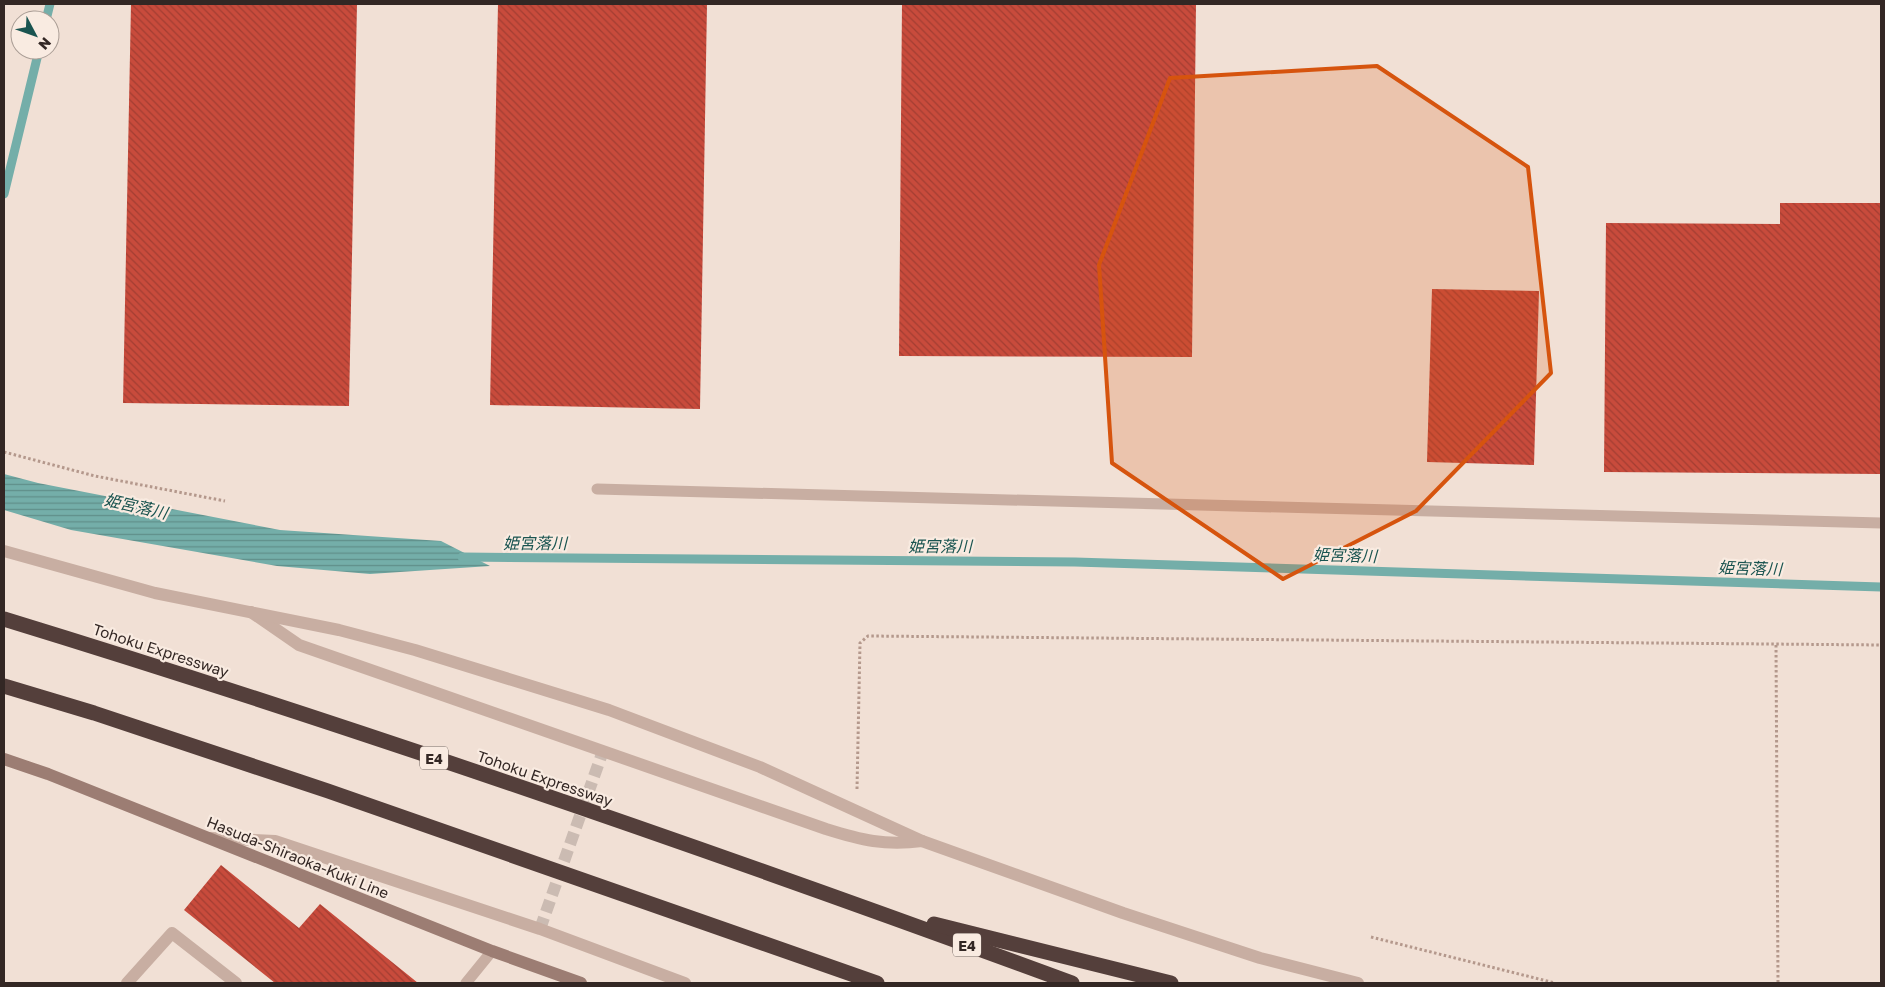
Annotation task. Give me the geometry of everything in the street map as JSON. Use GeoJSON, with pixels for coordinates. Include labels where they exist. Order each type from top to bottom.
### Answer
{"type":"FeatureCollection","features":[{"type":"Feature","properties":{"kind":"highway","name":"Tohoku Expressway"},"geometry":{"type":"LineString","coordinates":[[4,619],[337,725],[862,906],[1072,983]]}},
{"type":"Feature","properties":{"kind":"highway"},"geometry":{"type":"LineString","coordinates":[[4,686],[94,713],[337,794],[877,983]]}},
{"type":"Feature","properties":{"kind":"highway"},"geometry":{"type":"LineString","coordinates":[[862,906],[1172,983]]}},
{"type":"Feature","properties":{"kind":"highway"},"geometry":{"type":"LineString","coordinates":[[838,969],[865,983]]}},
{"type":"Feature","properties":{"kind":"main road","name":"Hasuda-Shiraoka-Kuki Line"},"geometry":{"type":"LineString","coordinates":[[4,760],[48,774],[492,951],[581,983]]}},
{"type":"Feature","properties":{"kind":"street"},"geometry":{"type":"LineString","coordinates":[[4,551],[155,592],[339,630],[415,650],[608,710],[760,767],[922,841],[1123,913],[1260,958],[1358,983]]}},
{"type":"Feature","properties":{"kind":"street"},"geometry":{"type":"LineString","coordinates":[[251,612],[299,645],[826,829],[865,842],[897,845],[922,841]]}},
{"type":"Feature","properties":{"kind":"street"},"geometry":{"type":"LineString","coordinates":[[205,837],[275,841],[540,929],[686,983]]}},
{"type":"Feature","properties":{"kind":"street"},"geometry":{"type":"LineString","coordinates":[[126,983],[172,934],[236,983]]}},
{"type":"Feature","properties":{"kind":"lane"},"geometry":{"type":"LineString","coordinates":[[597,489],[1881,523]]}},
{"type":"Feature","properties":{"kind":"lane"},"geometry":{"type":"LineString","coordinates":[[466,983],[492,951]]}},
{"type":"Feature","properties":{"kind":"path"},"geometry":{"type":"LineString","coordinates":[[4,452],[95,476],[225,501]]}},
{"type":"Feature","properties":{"kind":"path"},"geometry":{"type":"LineString","coordinates":[[852,809],[858,785],[860,643],[868,636],[1881,645]]}},
{"type":"Feature","properties":{"kind":"path"},"geometry":{"type":"LineString","coordinates":[[1776,645],[1778,983]]}},
{"type":"Feature","properties":{"kind":"path"},"geometry":{"type":"LineString","coordinates":[[1371,937],[1555,983]]}},
{"type":"Feature","properties":{"kind":"highlighted area"},"geometry":{"type":"Polygon","coordinates":[[[1377,66],[1528,167],[1551,373],[1416,511],[1283,579],[1112,463],[1099,265],[1170,78],[1377,66]]]}},
{"type":"Feature","properties":{"kind":"water"},"geometry":{"type":"Polygon","coordinates":[[[4,474],[38,483],[280,530],[441,541],[490,566],[370,574],[277,566],[71,530],[4,510],[4,474]]]}},
{"type":"Feature","properties":{"kind":"building"},"geometry":{"type":"Polygon","coordinates":[[[131,4],[357,4],[349,406],[123,403],[131,4]]]}},
{"type":"Feature","properties":{"kind":"building"},"geometry":{"type":"Polygon","coordinates":[[[498,4],[707,4],[700,409],[490,405],[498,4]]]}},
{"type":"Feature","properties":{"kind":"building"},"geometry":{"type":"Polygon","coordinates":[[[902,4],[1196,4],[1192,357],[899,356],[902,4]]]}},
{"type":"Feature","properties":{"kind":"building"},"geometry":{"type":"Polygon","coordinates":[[[1780,203],[1881,203],[1881,474],[1604,472],[1606,223],[1780,224],[1780,203]]]}},
{"type":"Feature","properties":{"kind":"building"},"geometry":{"type":"Polygon","coordinates":[[[1432,289],[1539,291],[1534,465],[1427,462],[1432,289]]]}},
{"type":"Feature","properties":{"kind":"building"},"geometry":{"type":"Polygon","coordinates":[[[221,865],[299,928],[320,904],[418,983],[275,983],[184,910],[221,865]]]}},
{"type":"Feature","properties":{"kind":"waterway"},"geometry":{"type":"LineString","coordinates":[[48,10],[50,4]]}},
{"type":"Feature","properties":{"kind":"waterway"},"geometry":{"type":"LineString","coordinates":[[4,194],[37,60]]}},
{"type":"Feature","properties":{"kind":"waterway","name":"姫宮落川"},"geometry":{"type":"LineString","coordinates":[[462,557],[1075,562],[1881,587]]}},
{"type":"Feature","properties":{"kind":"tunnel"},"geometry":{"type":"LineString","coordinates":[[540,929],[603,751]]}}]}
